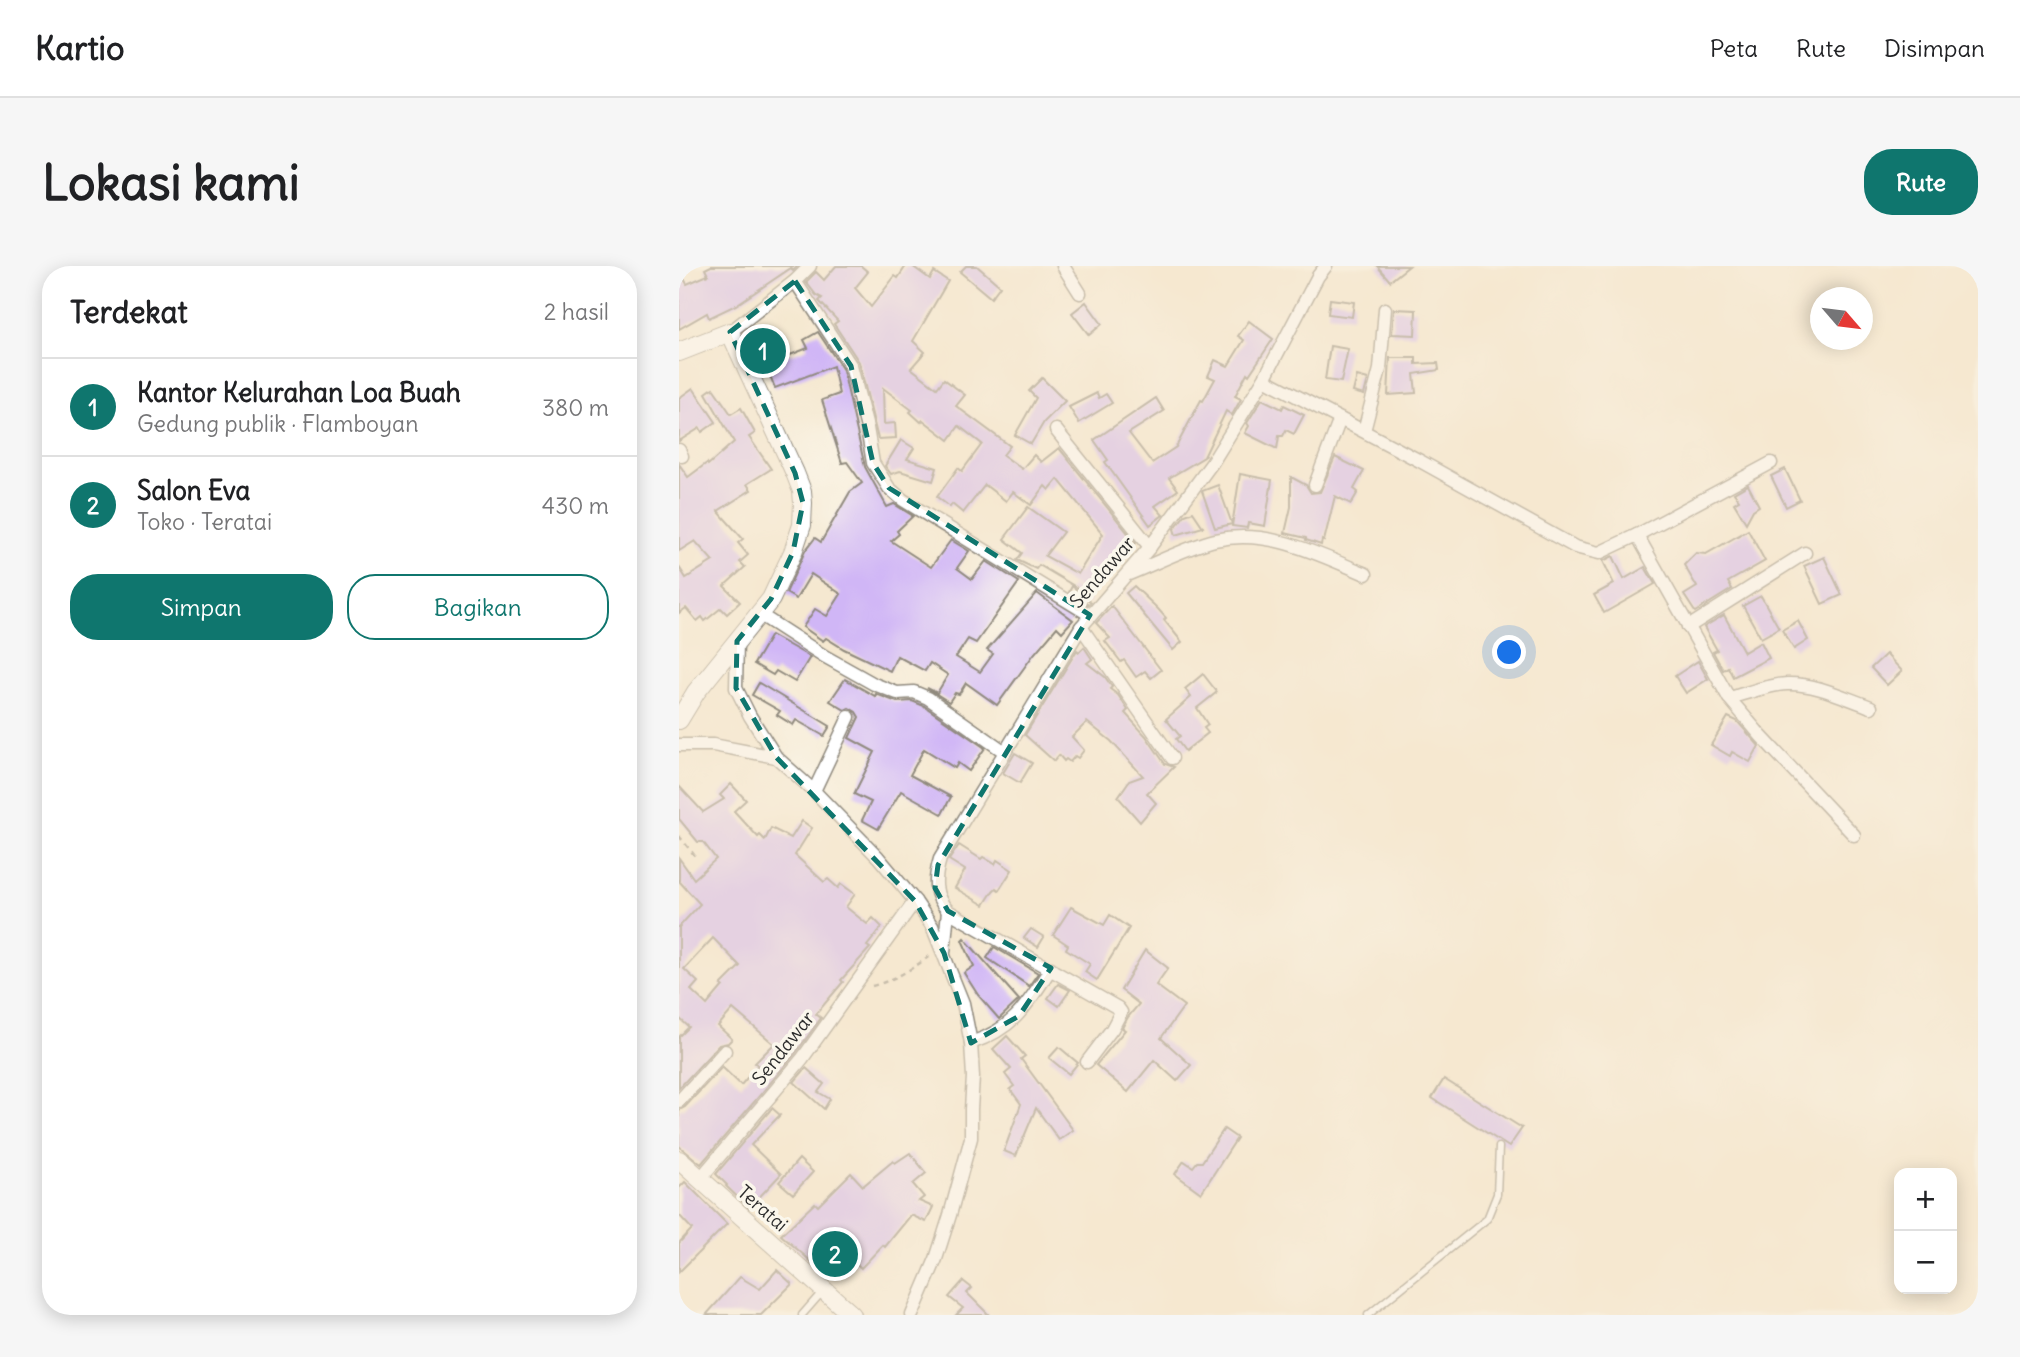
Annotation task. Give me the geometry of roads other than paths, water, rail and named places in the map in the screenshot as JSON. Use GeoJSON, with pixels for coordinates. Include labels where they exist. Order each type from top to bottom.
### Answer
{"type":"FeatureCollection","features":[{"type":"Feature","properties":{"kind":"main road"},"geometry":{"type":"LineString","coordinates":[[679,352],[730,332],[802,491],[802,525],[793,552],[771,598],[696,692],[679,720]]}},
{"type":"Feature","properties":{"kind":"main road","name":"Teratai"},"geometry":{"type":"LineString","coordinates":[[679,1160],[852,1315]]}},
{"type":"Feature","properties":{"kind":"street"},"geometry":{"type":"LineString","coordinates":[[730,332],[810,266]]}},
{"type":"Feature","properties":{"kind":"street"},"geometry":{"type":"LineString","coordinates":[[1063,266],[1080,293]]}},
{"type":"Feature","properties":{"kind":"street","name":"Sendawar"},"geometry":{"type":"LineString","coordinates":[[948,911],[939,900],[935,888],[940,859],[1081,627],[1150,547],[1212,463],[1264,379],[1318,275],[1326,266]]}},
{"type":"Feature","properties":{"kind":"street"},"geometry":{"type":"LineString","coordinates":[[795,281],[851,366],[873,463],[889,488],[903,500],[1090,615]]}},
{"type":"Feature","properties":{"kind":"street"},"geometry":{"type":"LineString","coordinates":[[1364,431],[1380,369],[1385,309]]}},
{"type":"Feature","properties":{"kind":"street"},"geometry":{"type":"LineString","coordinates":[[1264,379],[1575,547],[1599,553],[1771,463]]}},
{"type":"Feature","properties":{"kind":"street"},"geometry":{"type":"LineString","coordinates":[[1315,485],[1340,419]]}},
{"type":"Feature","properties":{"kind":"street"},"geometry":{"type":"LineString","coordinates":[[1056,430],[1150,547]]}},
{"type":"Feature","properties":{"kind":"street"},"geometry":{"type":"LineString","coordinates":[[1637,535],[1729,698],[1854,835]]}},
{"type":"Feature","properties":{"kind":"street"},"geometry":{"type":"LineString","coordinates":[[1125,575],[1212,541],[1238,536],[1259,537],[1298,546],[1366,574]]}},
{"type":"Feature","properties":{"kind":"street"},"geometry":{"type":"LineString","coordinates":[[1688,627],[1805,553]]}},
{"type":"Feature","properties":{"kind":"street"},"geometry":{"type":"LineString","coordinates":[[759,614],[874,684],[897,693],[910,691],[928,698],[1005,752]]}},
{"type":"Feature","properties":{"kind":"street"},"geometry":{"type":"LineString","coordinates":[[1081,627],[1172,758]]}},
{"type":"Feature","properties":{"kind":"street"},"geometry":{"type":"LineString","coordinates":[[737,641],[736,688],[750,716],[776,757],[814,791],[878,857],[915,901],[932,926],[963,1003],[971,1043],[971,1138],[936,1259],[912,1315]]}},
{"type":"Feature","properties":{"kind":"street"},"geometry":{"type":"LineString","coordinates":[[1729,698],[1772,685],[1789,684],[1822,690],[1871,707]]}},
{"type":"Feature","properties":{"kind":"street"},"geometry":{"type":"LineString","coordinates":[[814,791],[849,717]]}},
{"type":"Feature","properties":{"kind":"street"},"geometry":{"type":"LineString","coordinates":[[679,745],[713,745],[776,757]]}},
{"type":"Feature","properties":{"kind":"street","name":"Sendawar"},"geometry":{"type":"LineString","coordinates":[[699,1180],[801,1059],[915,901]]}},
{"type":"Feature","properties":{"kind":"street"},"geometry":{"type":"LineString","coordinates":[[943,950],[948,911],[1118,1008],[1121,1012],[1112,1029],[1087,1062]]}},
{"type":"Feature","properties":{"kind":"street"},"geometry":{"type":"LineString","coordinates":[[971,1043],[1002,1029],[1019,1016],[1051,968]]}},
{"type":"Feature","properties":{"kind":"street"},"geometry":{"type":"LineString","coordinates":[[679,1101],[725,1051]]}},
{"type":"Feature","properties":{"kind":"lane"},"geometry":{"type":"LineString","coordinates":[[1367,1315],[1487,1219],[1497,1194],[1499,1147]]}},
{"type":"Feature","properties":{"kind":"lane"},"geometry":{"type":"LineString","coordinates":[[802,1315],[825,1290]]}},
{"type":"Feature","properties":{"kind":"place","name":"Kantor Kelurahan Loa Buah"},"geometry":{"type":"Point","coordinates":[763,351]}},
{"type":"Feature","properties":{"kind":"place","name":"Salon Eva"},"geometry":{"type":"Point","coordinates":[835,1254]}}]}
